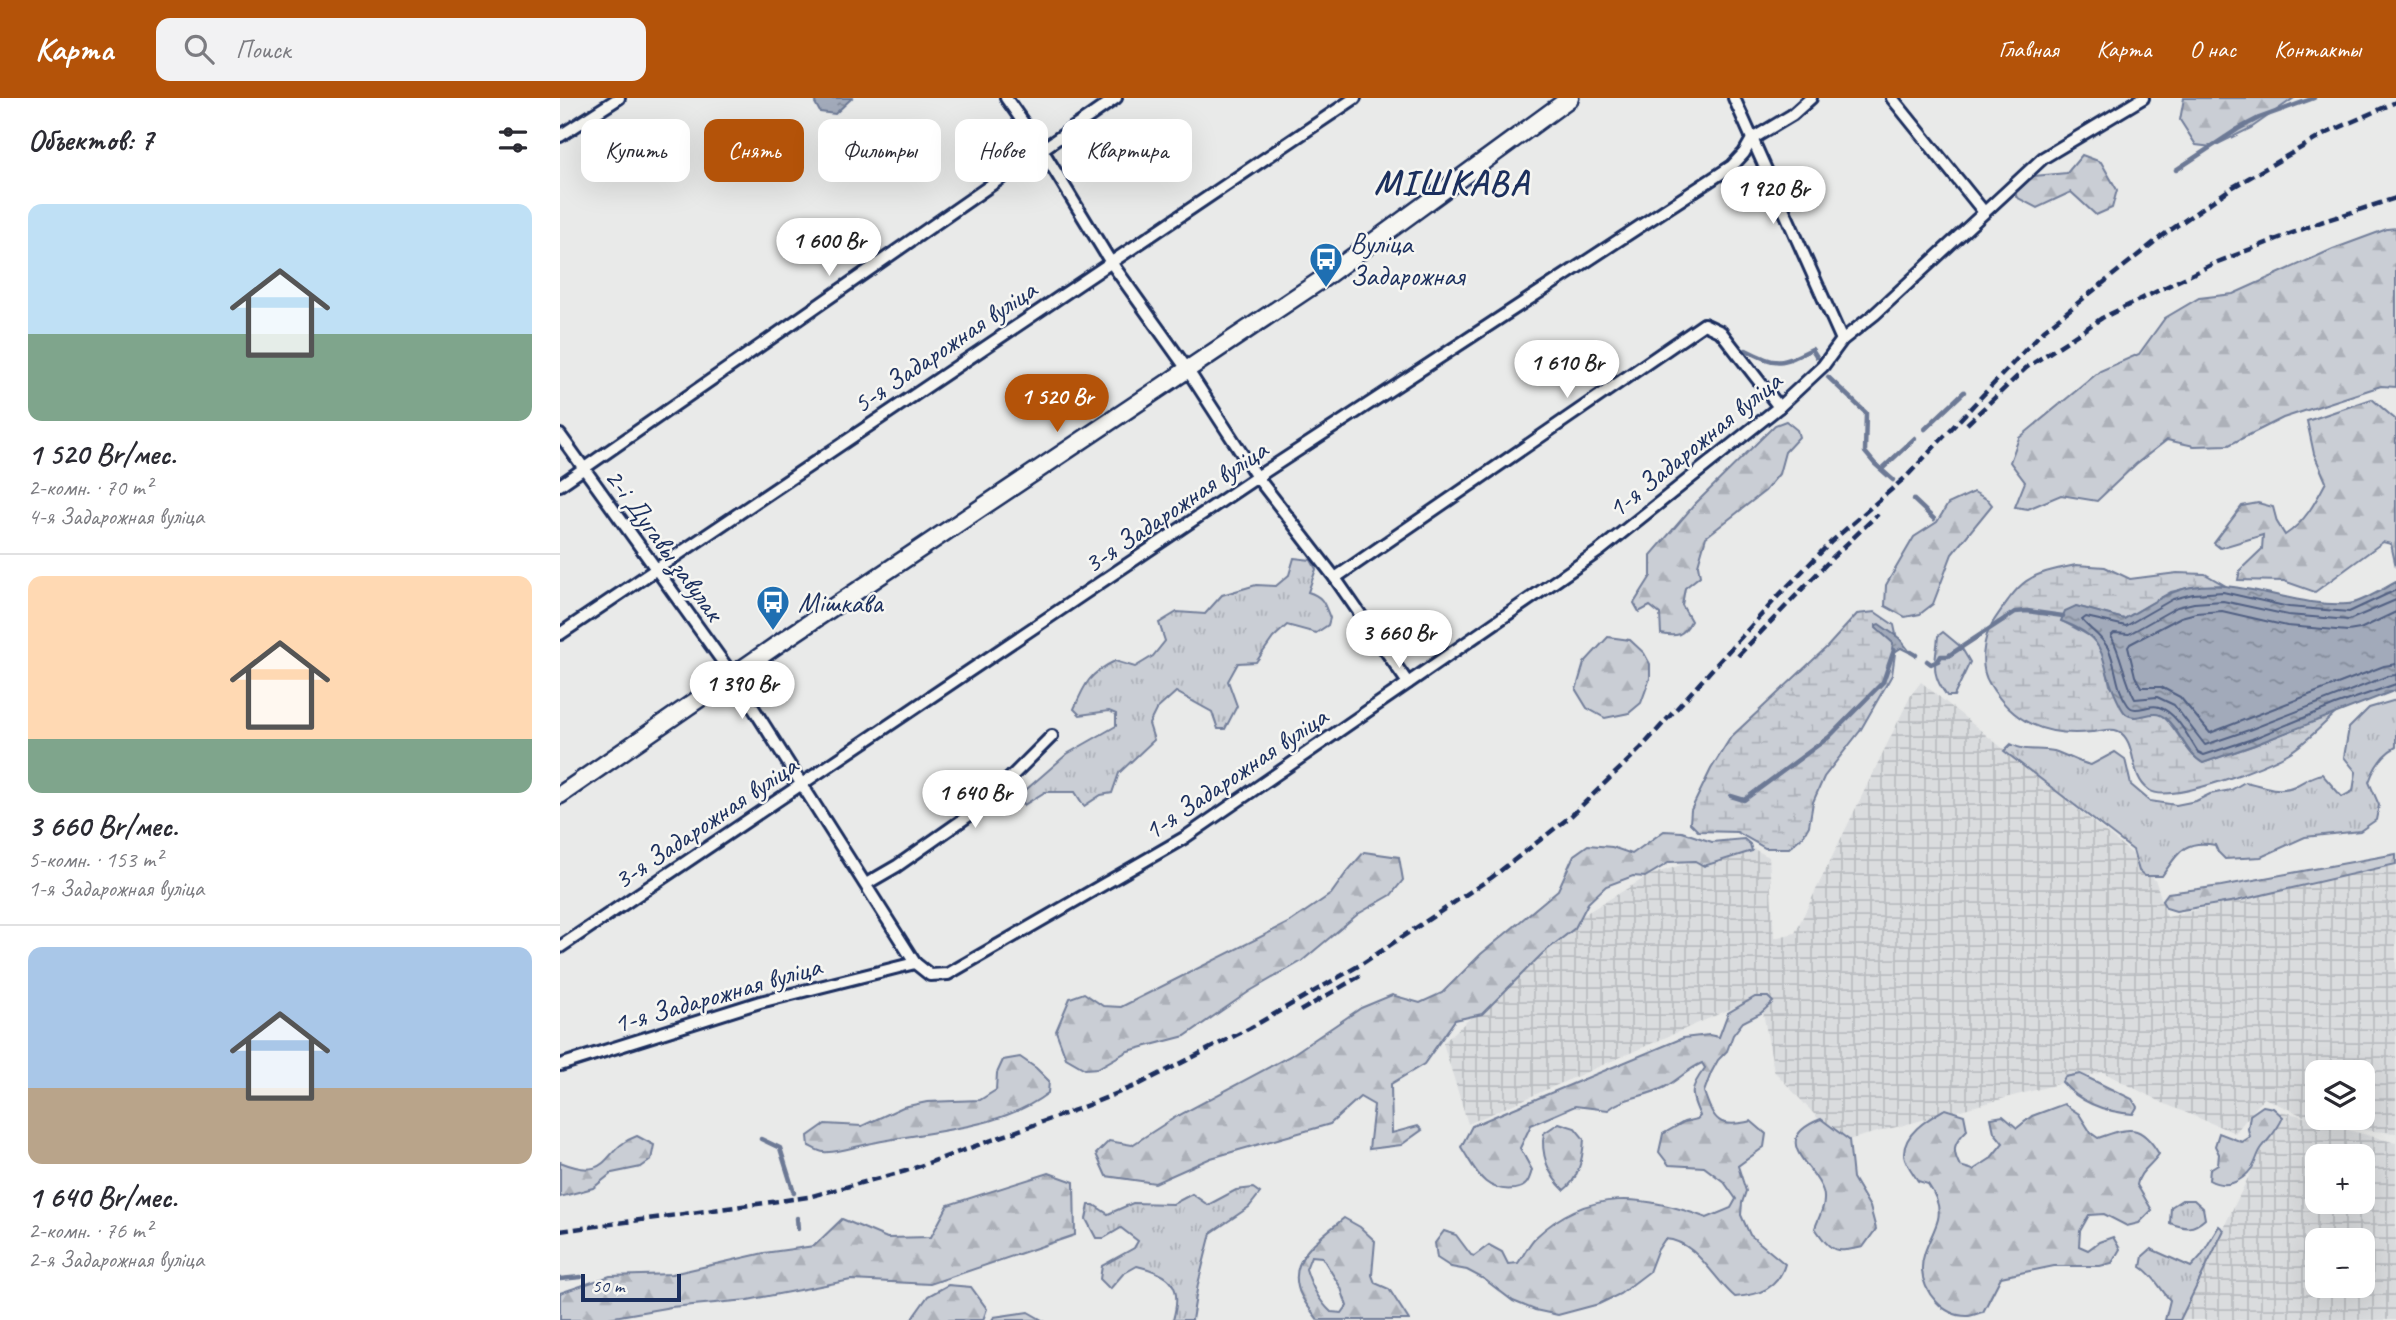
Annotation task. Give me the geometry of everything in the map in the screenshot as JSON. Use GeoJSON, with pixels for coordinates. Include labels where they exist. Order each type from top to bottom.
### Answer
{"type":"FeatureCollection","features":[{"type":"Feature","properties":{"kind":"main road"},"geometry":{"type":"LineString","coordinates":[[560,795],[1321,280],[1570,98]]}},
{"type":"Feature","properties":{"kind":"street"},"geometry":{"type":"LineString","coordinates":[[560,136],[619,98]]}},
{"type":"Feature","properties":{"kind":"street"},"geometry":{"type":"LineString","coordinates":[[1006,98],[1021,119]]}},
{"type":"Feature","properties":{"kind":"street"},"geometry":{"type":"LineString","coordinates":[[1048,143],[1116,98]]}},
{"type":"Feature","properties":{"kind":"street","name":"5-я Задарожная вуліца"},"geometry":{"type":"LineString","coordinates":[[560,634],[1355,98]]}},
{"type":"Feature","properties":{"kind":"street"},"geometry":{"type":"LineString","coordinates":[[1734,98],[1842,340]]}},
{"type":"Feature","properties":{"kind":"street","name":"3-я Задарожная вуліца"},"geometry":{"type":"LineString","coordinates":[[560,947],[1257,477],[1732,166],[1752,139],[1792,115],[1811,98]]}},
{"type":"Feature","properties":{"kind":"street"},"geometry":{"type":"LineString","coordinates":[[1892,98],[1984,212]]}},
{"type":"Feature","properties":{"kind":"street","name":"1-я Задарожная вуліца"},"geometry":{"type":"LineString","coordinates":[[560,1065],[760,1002],[915,963],[930,975],[948,974],[1184,838],[1600,551],[1779,407],[1823,366],[1842,340],[1875,314],[2043,158],[2143,98]]}},
{"type":"Feature","properties":{"kind":"street"},"geometry":{"type":"LineString","coordinates":[[1048,159],[1110,261],[1187,369],[1257,477],[1335,578],[1408,683]]}},
{"type":"Feature","properties":{"kind":"street"},"geometry":{"type":"LineString","coordinates":[[560,485],[993,182]]}},
{"type":"Feature","properties":{"kind":"street"},"geometry":{"type":"LineString","coordinates":[[1335,578],[1704,324],[1721,332],[1779,407]]}},
{"type":"Feature","properties":{"kind":"street","name":"2-і Дугавы завулак"},"geometry":{"type":"LineString","coordinates":[[560,435],[733,676],[915,963]]}},
{"type":"Feature","properties":{"kind":"street"},"geometry":{"type":"LineString","coordinates":[[866,884],[897,866],[981,807],[1052,736]]}},
{"type":"Feature","properties":{"kind":"shaded area"},"geometry":{"type":"Polygon","coordinates":[[[1921,682],[2140,860],[2156,882],[2167,917],[2396,862],[2396,1133],[2363,1130],[2375,1130],[2375,1060],[2305,1060],[2305,1117],[2264,1098],[2235,1133],[2165,1104],[2103,1072],[1840,1142],[1774,1071],[1760,996],[1468,1124],[1443,1043],[1583,915],[1648,876],[1744,844],[1769,857],[1774,938],[1795,933],[1911,695],[1921,682]]]}},
{"type":"Feature","properties":{"kind":"shaded area"},"geometry":{"type":"Polygon","coordinates":[[[2281,1111],[2305,1117],[2305,1130],[2348,1130],[2396,1143],[2396,1320],[2178,1320],[2281,1111]]]}},
{"type":"Feature","properties":{"kind":"green space"},"geometry":{"type":"Polygon","coordinates":[[[2184,98],[2294,98],[2251,128],[2212,147],[2196,145],[2180,120],[2184,98]]]}},
{"type":"Feature","properties":{"kind":"green space"},"geometry":{"type":"Polygon","coordinates":[[[2082,155],[2101,162],[2117,190],[2112,208],[2096,215],[2071,192],[2037,208],[2016,197],[2016,189],[2034,176],[2067,173],[2082,155]]]}},
{"type":"Feature","properties":{"kind":"green space"},"geometry":{"type":"Polygon","coordinates":[[[2396,228],[2396,387],[2381,386],[2283,418],[2229,445],[2194,446],[2167,440],[2136,464],[2097,501],[2061,495],[2028,509],[2015,507],[2025,482],[2010,462],[2019,438],[2100,371],[2139,354],[2165,318],[2199,298],[2233,294],[2333,249],[2396,228]]]}},
{"type":"Feature","properties":{"kind":"green space"},"geometry":{"type":"Polygon","coordinates":[[[2372,399],[2396,420],[2396,567],[2391,544],[2383,542],[2315,592],[2284,581],[2238,580],[2240,570],[2262,549],[2263,535],[2220,548],[2214,543],[2242,506],[2258,503],[2273,507],[2277,522],[2285,535],[2298,524],[2326,482],[2314,454],[2307,421],[2372,399]]]}},
{"type":"Feature","properties":{"kind":"green space"},"geometry":{"type":"Polygon","coordinates":[[[1786,421],[1797,430],[1799,437],[1785,452],[1779,474],[1765,491],[1706,537],[1698,565],[1700,576],[1685,588],[1682,605],[1691,621],[1679,634],[1661,634],[1660,614],[1650,606],[1639,612],[1634,603],[1651,576],[1651,555],[1695,504],[1775,425],[1786,421]]]}},
{"type":"Feature","properties":{"kind":"green space"},"geometry":{"type":"Polygon","coordinates":[[[1974,492],[1992,505],[1952,554],[1933,604],[1920,614],[1905,617],[1885,606],[1886,585],[1914,537],[1937,522],[1948,504],[1974,492]]]}},
{"type":"Feature","properties":{"kind":"green space"},"geometry":{"type":"Polygon","coordinates":[[[1294,558],[1311,560],[1316,569],[1308,592],[1323,602],[1330,618],[1328,625],[1316,633],[1287,625],[1273,638],[1256,662],[1238,663],[1228,681],[1237,706],[1225,729],[1218,729],[1212,712],[1176,692],[1156,710],[1149,724],[1154,740],[1119,773],[1112,793],[1101,795],[1084,806],[1075,792],[1045,792],[1024,805],[1020,795],[1067,754],[1116,726],[1116,714],[1109,711],[1080,715],[1074,709],[1085,686],[1094,675],[1115,661],[1135,667],[1153,656],[1165,641],[1159,623],[1177,612],[1205,614],[1222,595],[1256,585],[1276,586],[1289,575],[1294,558]]]}},
{"type":"Feature","properties":{"kind":"green space"},"geometry":{"type":"Polygon","coordinates":[[[2076,565],[2105,567],[2130,579],[2177,573],[2205,574],[2224,585],[2192,587],[2171,592],[2124,619],[2076,606],[2062,621],[2092,637],[2103,653],[2110,685],[2133,717],[2154,713],[2162,716],[2190,752],[2203,763],[2338,711],[2296,749],[2261,766],[2196,788],[2160,793],[2149,790],[2142,784],[2128,743],[2118,731],[2112,729],[2059,732],[2032,724],[1998,697],[1986,676],[1983,661],[1987,636],[2011,596],[2035,576],[2076,565]]]}},
{"type":"Feature","properties":{"kind":"green space"},"geometry":{"type":"Polygon","coordinates":[[[1875,612],[1894,625],[1897,639],[1892,675],[1860,731],[1824,777],[1813,802],[1809,826],[1803,836],[1789,848],[1765,848],[1737,832],[1698,831],[1690,823],[1691,810],[1711,769],[1731,737],[1827,647],[1857,614],[1875,612]]]}},
{"type":"Feature","properties":{"kind":"green space"},"geometry":{"type":"Polygon","coordinates":[[[1943,632],[1961,647],[1970,662],[1954,696],[1947,696],[1936,674],[1938,636],[1943,632]]]}},
{"type":"Feature","properties":{"kind":"green space"},"geometry":{"type":"Polygon","coordinates":[[[1608,637],[1630,640],[1644,653],[1650,664],[1650,678],[1641,703],[1629,713],[1605,718],[1587,708],[1576,690],[1584,663],[1608,637]]]}},
{"type":"Feature","properties":{"kind":"green space"},"geometry":{"type":"Polygon","coordinates":[[[2396,700],[2396,747],[2379,762],[2369,782],[2379,805],[2376,820],[2360,831],[2305,837],[2261,857],[2225,859],[2215,845],[2196,844],[2183,850],[2162,876],[2145,876],[2139,871],[2133,850],[2004,751],[2011,744],[2022,748],[2048,750],[2091,765],[2115,752],[2125,759],[2131,785],[2150,801],[2176,805],[2231,790],[2245,782],[2282,789],[2322,774],[2342,797],[2353,791],[2356,772],[2344,757],[2349,728],[2369,708],[2396,700]]]}},
{"type":"Feature","properties":{"kind":"green space"},"geometry":{"type":"Polygon","coordinates":[[[1664,831],[1682,832],[1712,842],[1744,839],[1750,844],[1752,851],[1704,866],[1695,861],[1670,862],[1645,877],[1633,876],[1606,886],[1588,903],[1575,928],[1543,953],[1482,1014],[1455,1020],[1424,1064],[1391,1084],[1392,1133],[1418,1126],[1422,1130],[1401,1145],[1369,1149],[1374,1105],[1360,1097],[1330,1124],[1211,1158],[1155,1183],[1106,1176],[1096,1154],[1109,1141],[1132,1145],[1174,1118],[1290,1056],[1361,1008],[1392,995],[1420,1003],[1442,993],[1481,954],[1558,890],[1574,855],[1588,845],[1612,847],[1632,854],[1664,831]]]}},
{"type":"Feature","properties":{"kind":"green space"},"geometry":{"type":"Polygon","coordinates":[[[1364,852],[1399,857],[1403,880],[1391,895],[1358,914],[1302,961],[1250,991],[1185,1036],[1128,1051],[1098,1068],[1085,1069],[1066,1058],[1056,1031],[1070,998],[1084,993],[1103,1006],[1121,1007],[1290,922],[1331,894],[1364,852]]]}},
{"type":"Feature","properties":{"kind":"green space"},"geometry":{"type":"Polygon","coordinates":[[[2396,854],[2396,864],[2236,901],[2176,911],[2166,908],[2162,901],[2168,893],[2396,854]]]}},
{"type":"Feature","properties":{"kind":"green space"},"geometry":{"type":"Polygon","coordinates":[[[1755,997],[1768,997],[1773,1002],[1761,1013],[1743,1022],[1733,1035],[1727,1051],[1711,1073],[1704,1092],[1711,1110],[1719,1120],[1732,1124],[1751,1121],[1766,1134],[1764,1147],[1738,1166],[1746,1191],[1741,1215],[1750,1235],[1785,1264],[1782,1273],[1772,1285],[1752,1295],[1735,1297],[1695,1253],[1676,1241],[1665,1239],[1649,1272],[1620,1294],[1599,1304],[1558,1315],[1513,1301],[1484,1279],[1467,1270],[1451,1267],[1437,1258],[1435,1243],[1444,1231],[1456,1235],[1471,1255],[1474,1256],[1489,1245],[1502,1252],[1508,1264],[1518,1263],[1533,1240],[1556,1221],[1597,1203],[1618,1200],[1662,1204],[1707,1218],[1731,1208],[1736,1199],[1724,1182],[1704,1167],[1669,1165],[1659,1152],[1663,1134],[1700,1116],[1693,1091],[1705,1068],[1702,1063],[1665,1087],[1621,1102],[1608,1110],[1575,1106],[1531,1125],[1520,1148],[1532,1170],[1527,1183],[1522,1187],[1504,1189],[1488,1184],[1461,1147],[1472,1126],[1500,1114],[1683,1038],[1709,1035],[1719,1037],[1728,1013],[1755,997]]]}},
{"type":"Feature","properties":{"kind":"green space"},"geometry":{"type":"Polygon","coordinates":[[[1020,1057],[1049,1081],[1048,1093],[1009,1114],[966,1126],[835,1152],[822,1152],[809,1146],[808,1136],[825,1124],[862,1126],[903,1107],[927,1102],[980,1100],[996,1090],[997,1073],[1003,1060],[1020,1057]]]}},
{"type":"Feature","properties":{"kind":"green space"},"geometry":{"type":"Polygon","coordinates":[[[2080,1074],[2132,1099],[2137,1107],[2133,1114],[2113,1111],[2086,1101],[2062,1082],[2065,1077],[2080,1074]]]}},
{"type":"Feature","properties":{"kind":"green space"},"geometry":{"type":"Polygon","coordinates":[[[2064,1104],[2079,1114],[2091,1133],[2098,1138],[2133,1130],[2140,1132],[2152,1144],[2159,1154],[2143,1172],[2137,1185],[2152,1210],[2139,1223],[2127,1226],[2104,1214],[2089,1215],[2080,1231],[2079,1246],[2088,1250],[2113,1237],[2120,1249],[2112,1263],[2100,1266],[2054,1266],[2001,1277],[1983,1312],[1967,1316],[1950,1312],[1930,1294],[1923,1278],[1924,1257],[1939,1209],[1928,1184],[1918,1181],[1906,1161],[1904,1155],[1908,1140],[1912,1133],[1931,1117],[1945,1109],[1964,1115],[1967,1130],[1957,1143],[1955,1155],[1960,1166],[1973,1170],[1990,1159],[2003,1143],[1994,1132],[1991,1118],[2003,1116],[2017,1128],[2032,1116],[2064,1104]]]}},
{"type":"Feature","properties":{"kind":"green space"},"geometry":{"type":"Polygon","coordinates":[[[2263,1106],[2273,1108],[2283,1117],[2261,1149],[2252,1168],[2232,1183],[2221,1184],[2209,1180],[2210,1169],[2218,1164],[2219,1154],[2215,1146],[2219,1133],[2242,1142],[2250,1137],[2250,1115],[2263,1106]]]}},
{"type":"Feature","properties":{"kind":"green space"},"geometry":{"type":"Polygon","coordinates":[[[1821,1119],[1849,1140],[1853,1178],[1870,1207],[1876,1229],[1863,1247],[1834,1249],[1815,1228],[1823,1205],[1823,1191],[1796,1144],[1797,1135],[1805,1127],[1821,1119]]]}},
{"type":"Feature","properties":{"kind":"green space"},"geometry":{"type":"Polygon","coordinates":[[[1559,1123],[1575,1128],[1584,1139],[1577,1174],[1564,1190],[1550,1171],[1543,1149],[1544,1133],[1559,1123]]]}},
{"type":"Feature","properties":{"kind":"green space"},"geometry":{"type":"Polygon","coordinates":[[[637,1136],[654,1145],[651,1160],[641,1167],[612,1173],[593,1188],[560,1197],[560,1162],[589,1169],[598,1166],[617,1148],[637,1136]]]}},
{"type":"Feature","properties":{"kind":"green space"},"geometry":{"type":"Polygon","coordinates":[[[1049,1173],[1074,1182],[1075,1235],[930,1284],[851,1280],[748,1300],[671,1307],[597,1320],[560,1320],[560,1293],[610,1276],[672,1274],[764,1253],[814,1246],[842,1219],[887,1238],[931,1237],[948,1205],[1049,1173]]]}},
{"type":"Feature","properties":{"kind":"green space"},"geometry":{"type":"Polygon","coordinates":[[[1253,1188],[1260,1193],[1249,1207],[1211,1233],[1192,1320],[1173,1320],[1176,1308],[1175,1290],[1166,1277],[1158,1273],[1137,1266],[1123,1274],[1110,1289],[1100,1279],[1102,1266],[1134,1248],[1138,1241],[1121,1228],[1104,1238],[1096,1238],[1086,1219],[1089,1205],[1094,1205],[1108,1214],[1133,1203],[1173,1204],[1192,1194],[1208,1205],[1236,1190],[1253,1188]]]}},
{"type":"Feature","properties":{"kind":"green space"},"geometry":{"type":"Polygon","coordinates":[[[2182,1200],[2194,1200],[2203,1208],[2205,1219],[2189,1227],[2170,1223],[2171,1207],[2182,1200]]]}},
{"type":"Feature","properties":{"kind":"green space"},"geometry":{"type":"Polygon","coordinates":[[[1344,1218],[1360,1227],[1375,1241],[1372,1275],[1375,1283],[1389,1289],[1409,1320],[1318,1320],[1306,1305],[1298,1287],[1299,1265],[1310,1247],[1344,1218]],[[1311,1256],[1306,1269],[1308,1275],[1326,1307],[1331,1312],[1342,1313],[1347,1306],[1341,1288],[1322,1257],[1311,1256]]]}},
{"type":"Feature","properties":{"kind":"green space"},"geometry":{"type":"Polygon","coordinates":[[[2219,1226],[2224,1230],[2180,1320],[2165,1320],[2170,1300],[2141,1267],[2143,1256],[2151,1249],[2191,1267],[2219,1226]]]}},
{"type":"Feature","properties":{"kind":"green space"},"geometry":{"type":"Polygon","coordinates":[[[948,1285],[971,1287],[987,1309],[983,1320],[911,1320],[928,1296],[948,1285]]]}},
{"type":"Feature","properties":{"kind":"green space"},"geometry":{"type":"Polygon","coordinates":[[[1028,1312],[1042,1320],[992,1320],[994,1317],[1028,1312]]]}},
{"type":"Feature","properties":{"kind":"water"},"geometry":{"type":"Polygon","coordinates":[[[817,98],[852,98],[835,114],[820,112],[815,103],[817,98]]]}},
{"type":"Feature","properties":{"kind":"water"},"geometry":{"type":"Polygon","coordinates":[[[2396,582],[2396,690],[2203,763],[2192,754],[2165,718],[2155,714],[2134,717],[2125,713],[2111,685],[2096,643],[2078,628],[2061,621],[2065,611],[2076,606],[2124,619],[2165,596],[2192,587],[2231,587],[2327,604],[2347,604],[2365,599],[2396,582]]]}},
{"type":"Feature","properties":{"kind":"water"},"geometry":{"type":"Polygon","coordinates":[[[1879,624],[1899,638],[1911,653],[1901,648],[1896,651],[1892,649],[1893,643],[1876,628],[1879,624]]]}},
{"type":"Feature","properties":{"kind":"waterway"},"geometry":{"type":"LineString","coordinates":[[2176,170],[2259,118],[2314,98]]}},
{"type":"Feature","properties":{"kind":"waterway"},"geometry":{"type":"LineString","coordinates":[[1746,350],[1779,362],[1812,349],[1817,357]]}},
{"type":"Feature","properties":{"kind":"waterway"},"geometry":{"type":"LineString","coordinates":[[1828,377],[1866,413],[1865,452],[1893,480]]}},
{"type":"Feature","properties":{"kind":"waterway"},"geometry":{"type":"LineString","coordinates":[[1925,429],[1964,392]]}},
{"type":"Feature","properties":{"kind":"waterway"},"geometry":{"type":"LineString","coordinates":[[1882,469],[1915,438]]}},
{"type":"Feature","properties":{"kind":"waterway"},"geometry":{"type":"LineString","coordinates":[[1914,500],[1934,519]]}},
{"type":"Feature","properties":{"kind":"waterway"},"geometry":{"type":"LineString","coordinates":[[1927,661],[1931,664],[1941,656],[1948,656],[2015,612],[2063,616]]}},
{"type":"Feature","properties":{"kind":"waterway"},"geometry":{"type":"LineString","coordinates":[[1731,796],[1744,800],[1829,737],[1883,682],[1894,650]]}},
{"type":"Feature","properties":{"kind":"waterway"},"geometry":{"type":"LineString","coordinates":[[1911,652],[1916,655]]}},
{"type":"Feature","properties":{"kind":"waterway"},"geometry":{"type":"LineString","coordinates":[[761,1139],[780,1148],[794,1193]]}},
{"type":"Feature","properties":{"kind":"waterway"},"geometry":{"type":"LineString","coordinates":[[797,1218],[798,1229]]}},
{"type":"Feature","properties":{"kind":"waterway"},"geometry":{"type":"LineString","coordinates":[[560,1279],[581,1277]]}},
{"type":"Feature","properties":{"kind":"railway"},"geometry":{"type":"LineString","coordinates":[[560,1231],[808,1197],[906,1171],[1140,1084],[1250,1028],[1360,965],[1491,878],[1571,816],[1641,748],[1781,593],[1831,542],[1907,476],[2044,330],[2162,236],[2233,187],[2325,134],[2396,102]]}},
{"type":"Feature","properties":{"kind":"railway"},"geometry":{"type":"LineString","coordinates":[[1967,424],[2026,368],[2102,318],[2215,263],[2321,222],[2396,198]]}},
{"type":"Feature","properties":{"kind":"railway"},"geometry":{"type":"LineString","coordinates":[[1738,656],[1878,514]]}},
{"type":"Feature","properties":{"kind":"railway"},"geometry":{"type":"LineString","coordinates":[[1300,1011],[1360,976]]}},
{"type":"Feature","properties":{"kind":"place","name":"Вуліца Задарожная"},"geometry":{"type":"Point","coordinates":[1326,289]}},
{"type":"Feature","properties":{"kind":"place","name":"Мішкава"},"geometry":{"type":"Point","coordinates":[773,632]}},
{"type":"Feature","properties":{"kind":"district","name":"МІШКАВА"},"geometry":{"type":"Point","coordinates":[1452,182]}}]}
